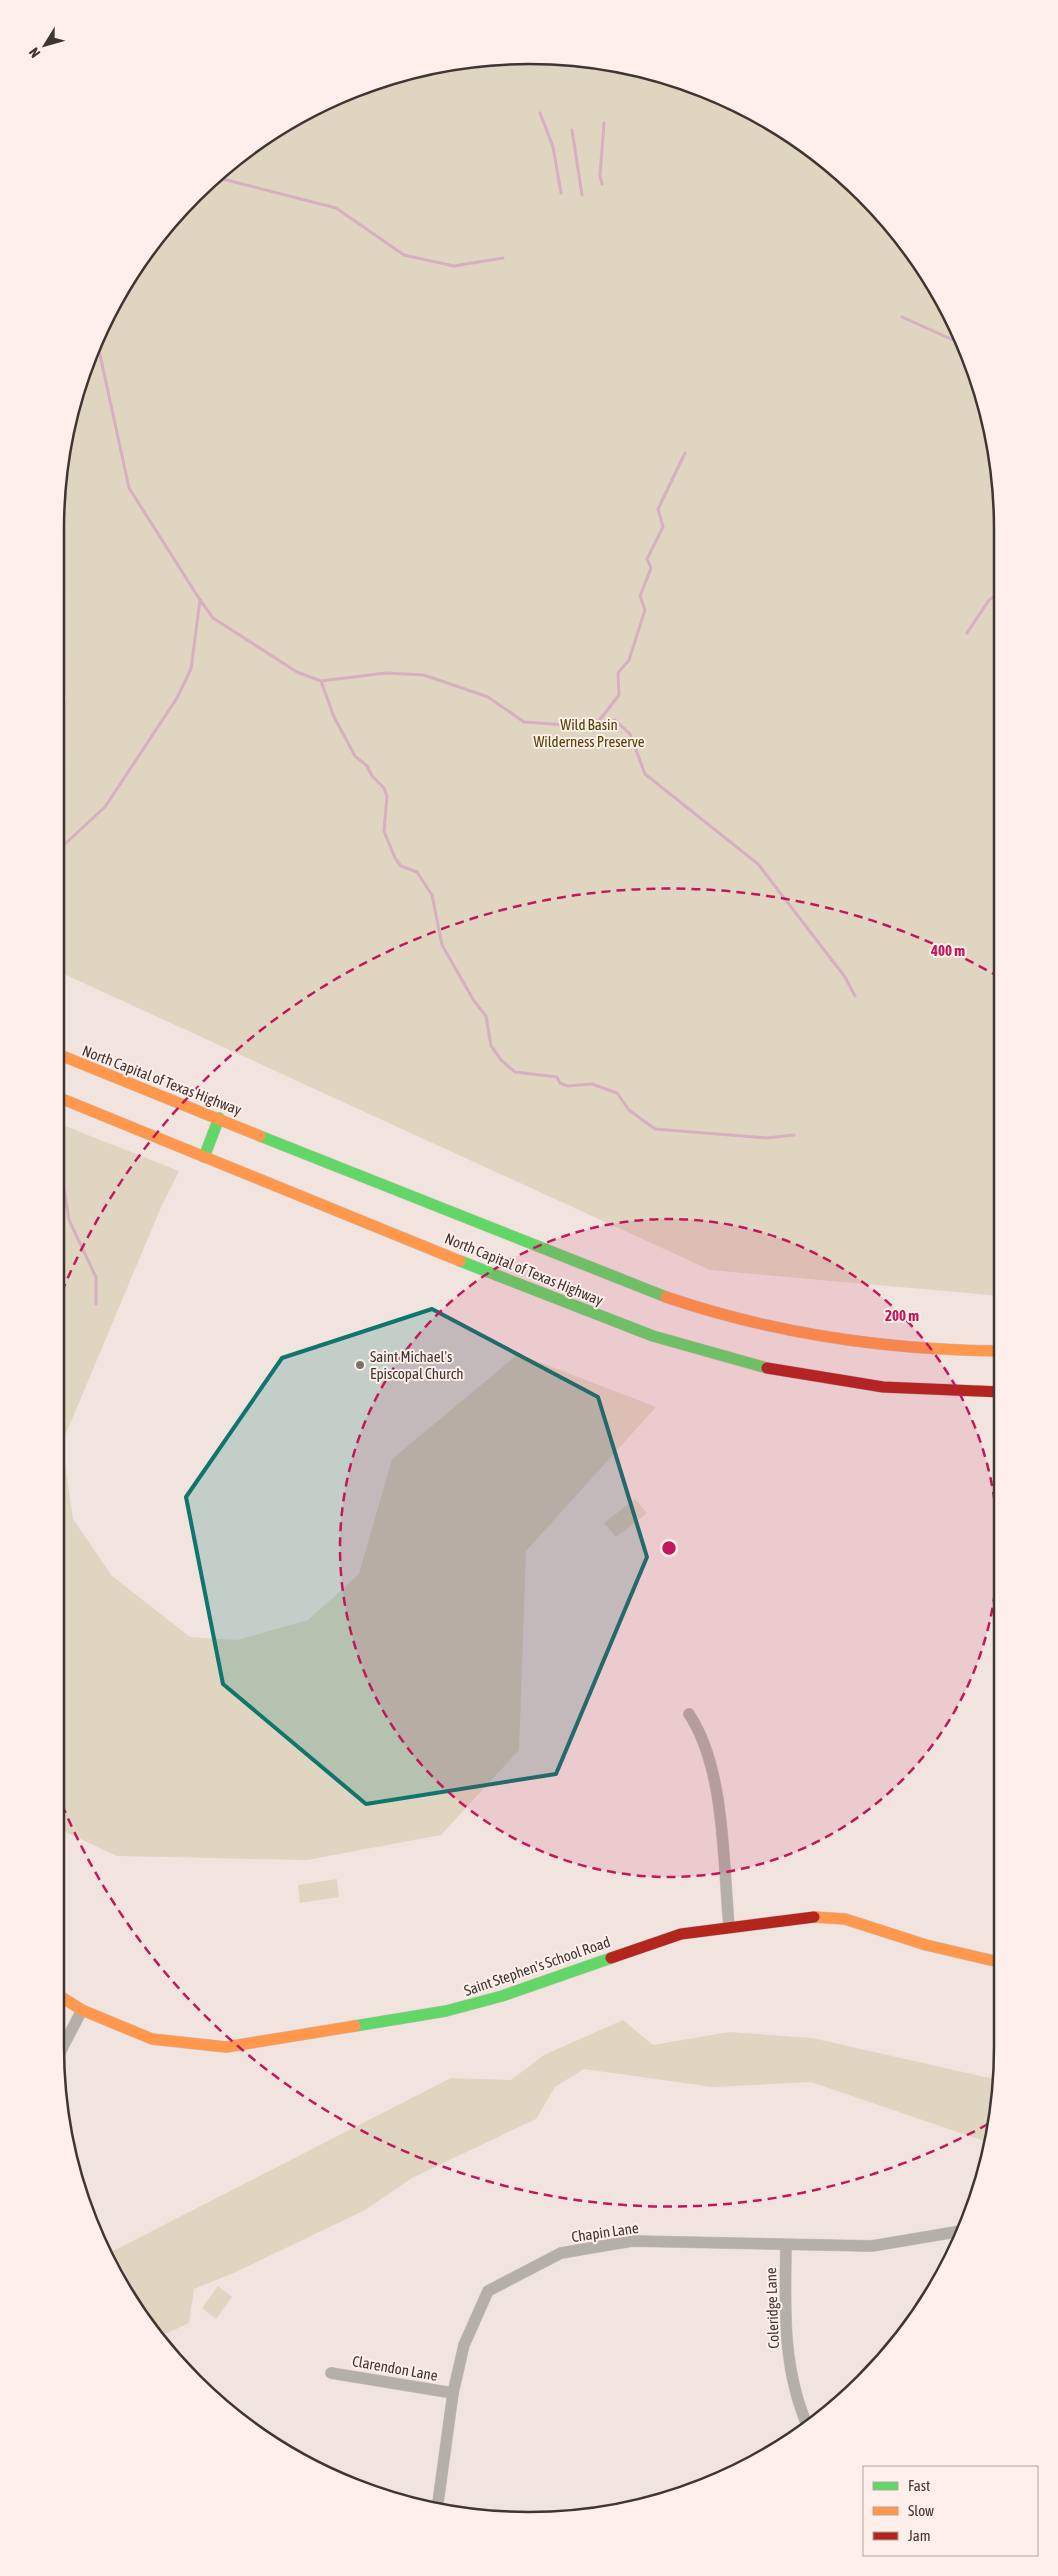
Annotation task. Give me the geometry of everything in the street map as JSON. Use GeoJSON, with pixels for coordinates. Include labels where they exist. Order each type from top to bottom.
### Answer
{"type":"FeatureCollection","features":[{"type":"Feature","properties":{"kind":"main road","name":"North Capital of Texas Highway"},"geometry":{"type":"LineString","coordinates":[[64,1058],[624,1281],[723,1315],[763,1326],[866,1344],[934,1350],[994,1351]]}},
{"type":"Feature","properties":{"kind":"main road","name":"North Capital of Texas Highway"},"geometry":{"type":"LineString","coordinates":[[64,1100],[581,1308],[690,1348],[780,1371],[860,1385],[924,1391],[994,1392]]}},
{"type":"Feature","properties":{"kind":"main road"},"geometry":{"type":"LineString","coordinates":[[204,1157],[219,1118]]}},
{"type":"Feature","properties":{"kind":"main road","name":"Saint Stephen's School Road"},"geometry":{"type":"LineString","coordinates":[[64,1999],[82,2010],[152,2039],[226,2047],[446,2011],[502,1996],[659,1940],[729,1926],[826,1916],[844,1919],[926,1945],[994,1961]]}},
{"type":"Feature","properties":{"kind":"street"},"geometry":{"type":"LineString","coordinates":[[688,1714],[702,1738],[713,1769],[729,1926]]}},
{"type":"Feature","properties":{"kind":"street"},"geometry":{"type":"LineString","coordinates":[[64,2045],[82,2010]]}},
{"type":"Feature","properties":{"kind":"street","name":"Chapin Lane"},"geometry":{"type":"LineString","coordinates":[[438,2503],[453,2393],[464,2345],[488,2290],[561,2253],[632,2241],[872,2246],[956,2232]]}},
{"type":"Feature","properties":{"kind":"street","name":"Coleridge Lane"},"geometry":{"type":"LineString","coordinates":[[786,2244],[785,2335],[797,2402],[805,2421]]}},
{"type":"Feature","properties":{"kind":"street","name":"Clarendon Lane"},"geometry":{"type":"LineString","coordinates":[[331,2373],[453,2393]]}},
{"type":"Feature","properties":{"kind":"highlighted area"},"geometry":{"type":"Polygon","coordinates":[[[432,1309],[598,1397],[647,1557],[556,1774],[366,1804],[223,1684],[186,1497],[282,1358],[432,1309]]]}},
{"type":"Feature","properties":{"kind":"green space","name":"Wild Basin Wilderness Preserve"},"geometry":{"type":"Polygon","coordinates":[[[529,64],[590,68],[620,73],[679,88],[735,112],[787,142],[836,179],[858,200],[879,222],[916,271],[932,296],[959,351],[970,379],[985,438],[990,468],[994,529],[994,1295],[710,1270],[64,974],[64,708],[66,699],[64,683],[65,499],[73,438],[88,379],[99,351],[126,296],[160,246],[200,200],[246,160],[296,126],[351,99],[379,88],[438,73],[468,68],[529,64]]]}},
{"type":"Feature","properties":{"kind":"green space"},"geometry":{"type":"Polygon","coordinates":[[[64,1126],[179,1171],[162,1205],[64,1438],[64,1126]]]}},
{"type":"Feature","properties":{"kind":"green space"},"geometry":{"type":"Polygon","coordinates":[[[518,1354],[656,1407],[526,1551],[519,1750],[441,1835],[307,1860],[117,1856],[64,1831],[64,1457],[73,1519],[112,1576],[190,1637],[237,1640],[308,1620],[359,1574],[392,1459],[518,1354]]]}},
{"type":"Feature","properties":{"kind":"green space"},"geometry":{"type":"Polygon","coordinates":[[[635,1499],[647,1513],[616,1537],[604,1523],[635,1499]]]}},
{"type":"Feature","properties":{"kind":"green space"},"geometry":{"type":"Polygon","coordinates":[[[337,1879],[339,1897],[300,1903],[298,1885],[337,1879]]]}},
{"type":"Feature","properties":{"kind":"green space"},"geometry":{"type":"Polygon","coordinates":[[[623,2020],[653,2045],[729,2032],[812,2038],[993,2079],[984,2141],[811,2082],[713,2087],[584,2069],[555,2087],[536,2119],[412,2178],[365,2210],[236,2272],[194,2289],[189,2323],[164,2335],[126,2280],[111,2250],[115,2250],[451,2078],[511,2080],[544,2055],[623,2020]]]}},
{"type":"Feature","properties":{"kind":"green space"},"geometry":{"type":"Polygon","coordinates":[[[218,2286],[232,2297],[216,2319],[202,2308],[218,2286]]]}},
{"type":"Feature","properties":{"kind":"waterway"},"geometry":{"type":"LineString","coordinates":[[540,113],[553,147],[561,193]]}},
{"type":"Feature","properties":{"kind":"waterway"},"geometry":{"type":"LineString","coordinates":[[602,184],[600,175],[604,123]]}},
{"type":"Feature","properties":{"kind":"waterway"},"geometry":{"type":"LineString","coordinates":[[572,130],[582,195]]}},
{"type":"Feature","properties":{"kind":"waterway"},"geometry":{"type":"LineString","coordinates":[[221,180],[223,179],[336,208],[404,255],[454,266],[503,258]]}},
{"type":"Feature","properties":{"kind":"waterway"},"geometry":{"type":"LineString","coordinates":[[902,317],[954,340]]}},
{"type":"Feature","properties":{"kind":"waterway"},"geometry":{"type":"LineString","coordinates":[[64,845],[105,807],[177,698],[191,669],[200,600],[129,488],[99,351]]}},
{"type":"Feature","properties":{"kind":"waterway"},"geometry":{"type":"LineString","coordinates":[[595,726],[619,695],[618,673],[629,660],[645,610],[640,596],[651,568],[647,559],[663,527],[658,509],[685,453]]}},
{"type":"Feature","properties":{"kind":"waterway"},"geometry":{"type":"LineString","coordinates":[[967,633],[989,600],[994,596]]}},
{"type":"Feature","properties":{"kind":"waterway"},"geometry":{"type":"LineString","coordinates":[[200,600],[213,618],[297,672],[321,681],[386,673],[424,675],[488,697],[524,722],[594,727],[615,720],[630,734],[645,774],[758,864],[845,977],[855,996]]}},
{"type":"Feature","properties":{"kind":"waterway"},"geometry":{"type":"LineString","coordinates":[[321,681],[334,717],[355,756],[367,766],[372,776],[384,788],[387,796],[384,831],[395,858],[401,866],[417,872],[432,895],[442,945],[474,1001],[486,1016],[491,1046],[502,1061],[515,1072],[557,1077],[560,1083],[567,1086],[592,1084],[617,1093],[629,1110],[655,1129],[767,1138],[794,1135]]}},
{"type":"Feature","properties":{"kind":"waterway"},"geometry":{"type":"LineString","coordinates":[[64,1188],[69,1220],[96,1277],[96,1304]]}},
{"type":"Feature","properties":{"kind":"traffic: fast"},"geometry":{"type":"LineString","coordinates":[[204,1157],[219,1118]]}},
{"type":"Feature","properties":{"kind":"traffic: fast"},"geometry":{"type":"LineString","coordinates":[[260,1136],[666,1297]]}},
{"type":"Feature","properties":{"kind":"traffic: fast"},"geometry":{"type":"LineString","coordinates":[[460,1261],[653,1336],[767,1368]]}},
{"type":"Feature","properties":{"kind":"traffic: fast"},"geometry":{"type":"LineString","coordinates":[[355,2026],[446,2011],[502,1996],[611,1958]]}},
{"type":"Feature","properties":{"kind":"traffic: slow"},"geometry":{"type":"LineString","coordinates":[[64,1057],[260,1136]]}},
{"type":"Feature","properties":{"kind":"traffic: slow"},"geometry":{"type":"LineString","coordinates":[[64,1100],[460,1261]]}},
{"type":"Feature","properties":{"kind":"traffic: slow"},"geometry":{"type":"LineString","coordinates":[[666,1297],[748,1321],[831,1338],[915,1347],[994,1351]]}},
{"type":"Feature","properties":{"kind":"traffic: slow"},"geometry":{"type":"LineString","coordinates":[[814,1917],[845,1919],[926,1945],[994,1961]]}},
{"type":"Feature","properties":{"kind":"traffic: slow"},"geometry":{"type":"LineString","coordinates":[[64,1999],[82,2010],[152,2039],[226,2047],[355,2026]]}},
{"type":"Feature","properties":{"kind":"traffic: jam"},"geometry":{"type":"LineString","coordinates":[[767,1368],[883,1387],[994,1392]]}},
{"type":"Feature","properties":{"kind":"traffic: jam"},"geometry":{"type":"LineString","coordinates":[[611,1958],[681,1934],[814,1917]]}},
{"type":"Feature","properties":{"kind":"place","name":"Saint Michael's Episcopal Church"},"geometry":{"type":"Point","coordinates":[360,1365]}}]}
